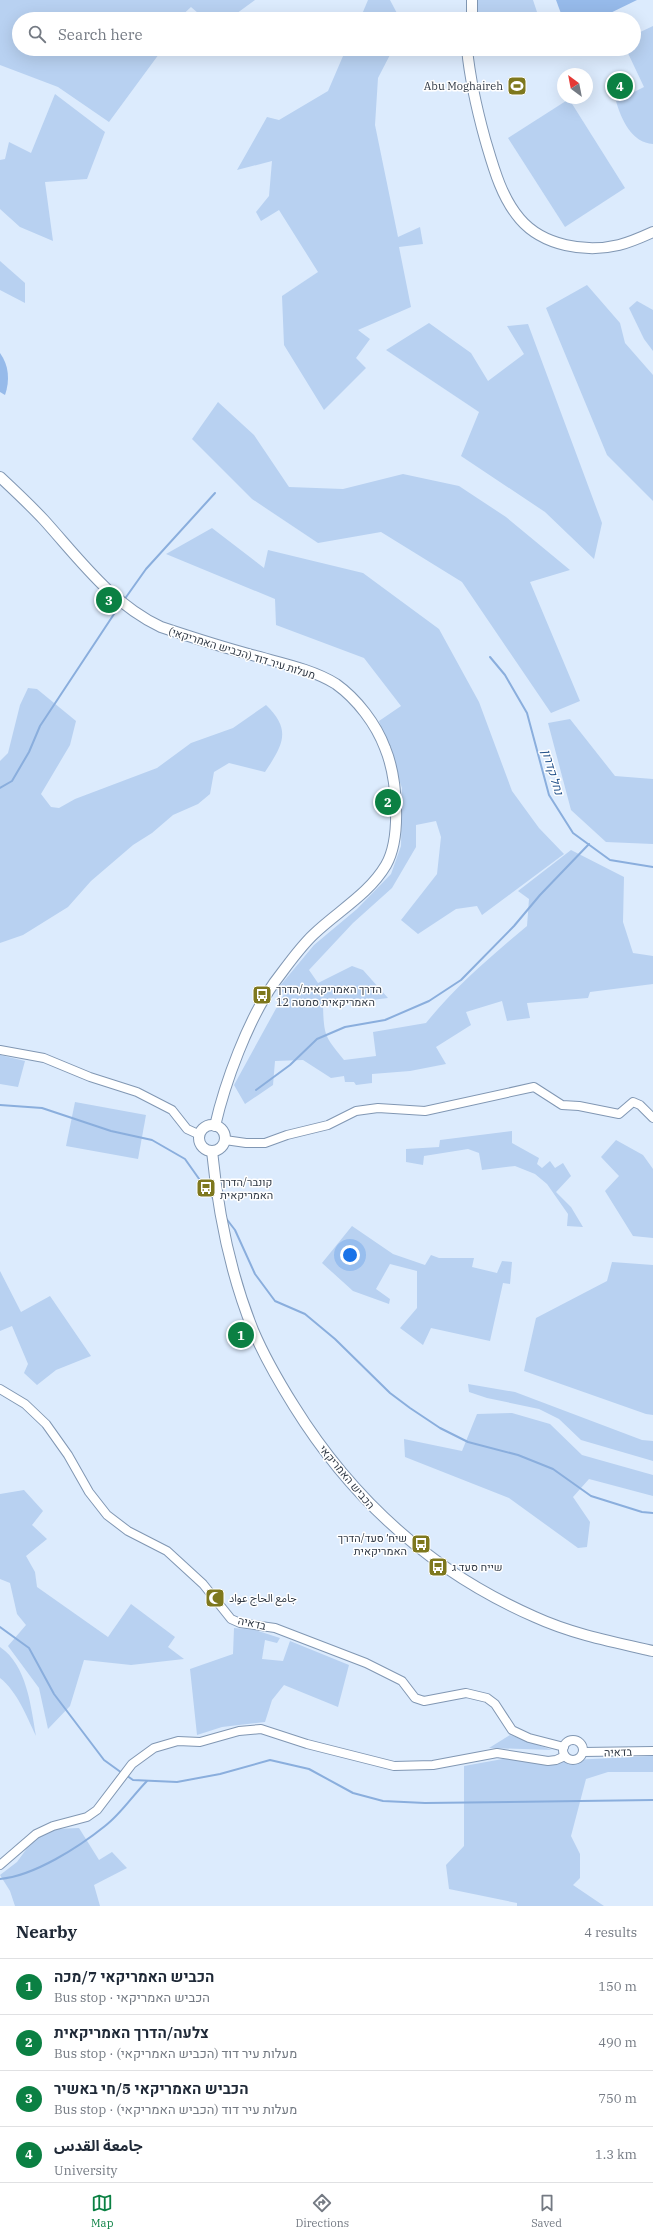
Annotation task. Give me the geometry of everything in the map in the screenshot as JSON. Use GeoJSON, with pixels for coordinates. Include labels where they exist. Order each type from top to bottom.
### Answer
{"type":"FeatureCollection","features":[{"type":"Feature","properties":{"kind":"main road"},"geometry":{"type":"LineString","coordinates":[[466,0],[466,12]]}},
{"type":"Feature","properties":{"kind":"main road"},"geometry":{"type":"LineString","coordinates":[[472,0],[472,12]]}},
{"type":"Feature","properties":{"kind":"main road"},"geometry":{"type":"LineString","coordinates":[[468,56],[480,121],[495,171],[506,198],[520,219],[532,230],[552,241],[572,246],[593,248],[617,246],[653,232]]}},
{"type":"Feature","properties":{"kind":"main road"},"geometry":{"type":"LineString","coordinates":[[474,56],[480,93],[495,157],[511,195],[529,219],[540,227],[564,239],[593,244],[630,237],[653,227]]}},
{"type":"Feature","properties":{"kind":"main road","name":"מעלות עיר דוד (הכביש האמריקאי)"},"geometry":{"type":"LineString","coordinates":[[0,477],[43,519],[99,583],[141,618],[161,627],[306,671],[335,684],[352,698],[370,719],[386,748],[392,774],[397,826],[387,864],[372,884],[328,921],[301,947],[273,985],[253,1021],[227,1081],[215,1126]]}},
{"type":"Feature","properties":{"kind":"main road"},"geometry":{"type":"LineString","coordinates":[[215,1126],[222,1130],[225,1140],[222,1147],[212,1151],[202,1146],[200,1135],[204,1129],[215,1126]]}},
{"type":"Feature","properties":{"kind":"main road","name":"הכביש האמריקאי"},"geometry":{"type":"LineString","coordinates":[[212,1151],[216,1195],[230,1261],[254,1331],[282,1386],[302,1418],[327,1456],[360,1494],[407,1539],[444,1566],[489,1594],[536,1618],[573,1631],[653,1651]]}},
{"type":"Feature","properties":{"kind":"street"},"geometry":{"type":"LineString","coordinates":[[0,1050],[50,1060],[90,1076],[137,1092],[172,1110],[187,1129],[200,1135]]}},
{"type":"Feature","properties":{"kind":"street"},"geometry":{"type":"LineString","coordinates":[[225,1140],[246,1143],[264,1143],[287,1135],[328,1125],[356,1111],[378,1108],[426,1111],[534,1087],[562,1105],[579,1106],[619,1114],[632,1102],[640,1105],[653,1118]]}},
{"type":"Feature","properties":{"kind":"street","name":"בדאיה"},"geometry":{"type":"LineString","coordinates":[[0,1389],[25,1404],[46,1424],[68,1455],[89,1492],[107,1515],[128,1531],[167,1551],[203,1584],[231,1618],[240,1623],[275,1628],[366,1663],[402,1681],[415,1698],[424,1701],[466,1693],[487,1698],[495,1704],[512,1730],[529,1738],[564,1747]]}},
{"type":"Feature","properties":{"kind":"street"},"geometry":{"type":"LineString","coordinates":[[0,1865],[36,1834],[53,1826],[87,1817],[97,1810],[132,1764],[154,1748],[178,1741],[200,1742],[239,1731],[261,1730],[277,1733],[307,1744],[394,1766],[433,1765],[498,1753],[548,1761],[556,1760],[565,1756]]}},
{"type":"Feature","properties":{"kind":"street"},"geometry":{"type":"LineString","coordinates":[[570,1741],[577,1741],[582,1745],[583,1752],[580,1758],[570,1760],[565,1756],[564,1747],[570,1741]]}},
{"type":"Feature","properties":{"kind":"street","name":"בדאיה"},"geometry":{"type":"LineString","coordinates":[[583,1752],[653,1751]]}},
{"type":"Feature","properties":{"kind":"shaded area"},"geometry":{"type":"Polygon","coordinates":[[[0,0],[255,0],[239,12],[197,12],[191,7],[186,12],[12,12],[12,56],[158,56],[109,122],[58,87],[0,65],[0,0]]]}},
{"type":"Feature","properties":{"kind":"shaded area"},"geometry":{"type":"Polygon","coordinates":[[[368,0],[390,0],[396,12],[363,12],[368,0]]]}},
{"type":"Feature","properties":{"kind":"shaded area"},"geometry":{"type":"Polygon","coordinates":[[[473,0],[533,0],[537,12],[474,12],[473,0]]]}},
{"type":"Feature","properties":{"kind":"shaded area"},"geometry":{"type":"Polygon","coordinates":[[[556,0],[637,0],[612,12],[560,12],[556,0]]]}},
{"type":"Feature","properties":{"kind":"shaded area"},"geometry":{"type":"Polygon","coordinates":[[[653,26],[653,144],[646,143],[633,135],[624,122],[616,101],[644,87],[629,56],[641,56],[641,32],[653,26]]]}},
{"type":"Feature","properties":{"kind":"shaded area"},"geometry":{"type":"Polygon","coordinates":[[[343,56],[389,56],[378,78],[375,125],[398,237],[420,227],[423,244],[399,247],[411,307],[358,330],[370,339],[356,358],[366,368],[324,410],[284,345],[282,296],[318,272],[279,210],[261,221],[256,212],[269,196],[272,161],[237,170],[267,117],[279,120],[328,91],[343,56]]]}},
{"type":"Feature","properties":{"kind":"shaded area"},"geometry":{"type":"Polygon","coordinates":[[[55,94],[105,132],[87,179],[45,182],[53,241],[20,227],[0,209],[0,160],[5,159],[9,142],[31,153],[55,94]]]}},
{"type":"Feature","properties":{"kind":"shaded area"},"geometry":{"type":"Polygon","coordinates":[[[561,104],[572,104],[625,188],[565,227],[508,138],[561,104]]]}},
{"type":"Feature","properties":{"kind":"shaded area"},"geometry":{"type":"Polygon","coordinates":[[[0,261],[25,283],[25,303],[0,290],[0,261]]]}},
{"type":"Feature","properties":{"kind":"shaded area"},"geometry":{"type":"Polygon","coordinates":[[[587,285],[620,323],[625,343],[653,375],[653,501],[607,455],[546,308],[587,285]]]}},
{"type":"Feature","properties":{"kind":"shaded area"},"geometry":{"type":"Polygon","coordinates":[[[637,301],[653,310],[653,351],[644,339],[629,308],[637,301]]]}},
{"type":"Feature","properties":{"kind":"shaded area"},"geometry":{"type":"Polygon","coordinates":[[[429,323],[471,353],[488,381],[524,354],[507,326],[528,324],[602,523],[594,559],[545,512],[461,456],[479,412],[386,350],[429,323]]]}},
{"type":"Feature","properties":{"kind":"shaded area"},"geometry":{"type":"Polygon","coordinates":[[[0,353],[8,373],[8,384],[5,395],[0,392],[0,353]]]}},
{"type":"Feature","properties":{"kind":"shaded area"},"geometry":{"type":"Polygon","coordinates":[[[218,402],[254,435],[289,487],[343,489],[403,474],[459,486],[506,517],[570,570],[530,582],[580,701],[551,713],[462,582],[381,532],[318,543],[252,499],[192,439],[218,402]]]}},
{"type":"Feature","properties":{"kind":"shaded area"},"geometry":{"type":"Polygon","coordinates":[[[212,528],[264,568],[268,550],[363,573],[439,629],[479,702],[512,791],[539,828],[564,854],[482,915],[477,906],[456,909],[418,934],[401,920],[437,874],[441,837],[436,821],[416,825],[416,847],[392,888],[353,923],[309,970],[318,983],[352,966],[363,970],[388,998],[323,1006],[324,1024],[327,1036],[329,1041],[344,1060],[376,1056],[373,1032],[426,1023],[461,984],[527,926],[529,899],[518,891],[571,850],[624,877],[623,922],[633,953],[653,956],[653,984],[590,992],[588,998],[527,1003],[530,1018],[507,1021],[502,1001],[466,1012],[471,1025],[436,1047],[446,1064],[410,1071],[372,1074],[372,1083],[356,1085],[354,1082],[345,1082],[344,1076],[331,1078],[303,1060],[275,1061],[273,1085],[245,1104],[234,1085],[284,994],[279,987],[314,945],[357,909],[391,874],[401,846],[402,788],[379,721],[401,706],[364,658],[276,625],[275,599],[166,554],[212,528]]]}},
{"type":"Feature","properties":{"kind":"shaded area"},"geometry":{"type":"Polygon","coordinates":[[[28,688],[37,689],[76,721],[70,745],[41,794],[51,807],[59,808],[75,799],[157,768],[191,743],[233,728],[266,705],[279,722],[282,730],[282,738],[276,754],[265,772],[229,763],[214,772],[210,794],[198,804],[173,815],[152,833],[133,845],[91,881],[68,907],[23,935],[0,943],[0,761],[8,753],[20,705],[28,688]]]}},
{"type":"Feature","properties":{"kind":"shaded area"},"geometry":{"type":"Polygon","coordinates":[[[570,719],[615,776],[653,779],[653,844],[606,842],[571,810],[548,723],[570,719]]]}},
{"type":"Feature","properties":{"kind":"shaded area"},"geometry":{"type":"Polygon","coordinates":[[[0,1055],[25,1061],[18,1087],[0,1084],[0,1055]]]}},
{"type":"Feature","properties":{"kind":"shaded area"},"geometry":{"type":"Polygon","coordinates":[[[75,1102],[146,1115],[138,1159],[66,1146],[75,1102]]]}},
{"type":"Feature","properties":{"kind":"shaded area"},"geometry":{"type":"Polygon","coordinates":[[[512,1131],[512,1143],[539,1158],[537,1164],[542,1168],[550,1161],[555,1168],[563,1163],[571,1176],[556,1192],[571,1207],[583,1227],[567,1226],[568,1214],[547,1184],[535,1174],[515,1166],[482,1170],[479,1153],[468,1149],[424,1156],[423,1165],[406,1162],[406,1149],[439,1147],[440,1140],[512,1131]]]}},
{"type":"Feature","properties":{"kind":"shaded area"},"geometry":{"type":"Polygon","coordinates":[[[616,1140],[643,1155],[653,1169],[653,1238],[633,1236],[605,1191],[619,1176],[601,1157],[616,1140]]]}},
{"type":"Feature","properties":{"kind":"shaded area"},"geometry":{"type":"Polygon","coordinates":[[[352,1226],[393,1254],[425,1265],[431,1255],[439,1258],[474,1258],[472,1267],[497,1273],[502,1261],[512,1262],[510,1284],[503,1283],[490,1341],[431,1328],[423,1345],[400,1328],[417,1308],[417,1271],[390,1264],[376,1289],[390,1299],[389,1304],[353,1291],[322,1263],[352,1226]]]}},
{"type":"Feature","properties":{"kind":"shaded area"},"geometry":{"type":"Polygon","coordinates":[[[612,1262],[653,1265],[653,1415],[646,1414],[524,1371],[536,1318],[607,1281],[612,1262]]]}},
{"type":"Feature","properties":{"kind":"shaded area"},"geometry":{"type":"Polygon","coordinates":[[[0,1271],[21,1312],[50,1296],[91,1356],[56,1370],[37,1385],[24,1373],[28,1364],[12,1326],[0,1331],[0,1271]]]}},
{"type":"Feature","properties":{"kind":"shaded area"},"geometry":{"type":"Polygon","coordinates":[[[468,1384],[515,1392],[642,1440],[653,1441],[653,1461],[581,1440],[559,1419],[539,1409],[487,1398],[469,1392],[468,1384]]]}},
{"type":"Feature","properties":{"kind":"shaded area"},"geometry":{"type":"Polygon","coordinates":[[[512,1413],[550,1424],[582,1455],[653,1475],[653,1496],[589,1479],[573,1497],[590,1522],[587,1547],[578,1548],[509,1498],[405,1457],[404,1439],[462,1451],[477,1414],[512,1413]]]}},
{"type":"Feature","properties":{"kind":"shaded area"},"geometry":{"type":"Polygon","coordinates":[[[24,1490],[43,1511],[32,1525],[47,1539],[26,1556],[35,1572],[37,1587],[108,1637],[131,1604],[175,1637],[168,1647],[184,1659],[131,1665],[84,1660],[70,1706],[48,1729],[39,1688],[8,1646],[26,1625],[17,1614],[10,1583],[0,1579],[0,1494],[24,1490]]]}},
{"type":"Feature","properties":{"kind":"shaded area"},"geometry":{"type":"Polygon","coordinates":[[[234,1628],[255,1630],[280,1638],[277,1643],[265,1640],[262,1659],[283,1661],[290,1641],[349,1665],[338,1707],[284,1685],[272,1700],[265,1722],[222,1727],[197,1735],[190,1669],[233,1654],[234,1628]]]}},
{"type":"Feature","properties":{"kind":"shaded area"},"geometry":{"type":"Polygon","coordinates":[[[0,1647],[9,1655],[22,1675],[30,1700],[36,1736],[12,1690],[0,1678],[0,1647]]]}},
{"type":"Feature","properties":{"kind":"shaded area"},"geometry":{"type":"Polygon","coordinates":[[[510,1735],[552,1750],[489,1748],[510,1735]]]}},
{"type":"Feature","properties":{"kind":"shaded area"},"geometry":{"type":"Polygon","coordinates":[[[653,1756],[653,1772],[608,1772],[586,1779],[571,1836],[580,1854],[580,1878],[573,1885],[604,1906],[517,1906],[517,1903],[449,1889],[446,1865],[464,1846],[464,1766],[508,1758],[572,1760],[653,1756]]]}},
{"type":"Feature","properties":{"kind":"shaded area"},"geometry":{"type":"Polygon","coordinates":[[[79,1828],[99,1860],[112,1852],[127,1868],[94,1885],[100,1906],[15,1906],[10,1891],[0,1875],[17,1862],[33,1840],[54,1829],[79,1828]]]}},
{"type":"Feature","properties":{"kind":"waterway"},"geometry":{"type":"LineString","coordinates":[[124,600],[146,569],[215,493]]}},
{"type":"Feature","properties":{"kind":"waterway"},"geometry":{"type":"LineString","coordinates":[[0,788],[12,781],[29,752],[40,726],[120,605]]}},
{"type":"Feature","properties":{"kind":"waterway","name":"נחל קדרון"},"geometry":{"type":"LineString","coordinates":[[490,657],[505,675],[527,713],[549,795],[573,833],[610,860],[653,867]]}},
{"type":"Feature","properties":{"kind":"waterway"},"geometry":{"type":"LineString","coordinates":[[256,1090],[290,1065],[317,1039],[345,1027],[385,1020],[429,1001],[461,980],[514,926],[540,895],[589,844]]}},
{"type":"Feature","properties":{"kind":"waterway"},"geometry":{"type":"LineString","coordinates":[[0,1105],[42,1108],[111,1131],[152,1140],[185,1159],[214,1200]]}},
{"type":"Feature","properties":{"kind":"waterway"},"geometry":{"type":"LineString","coordinates":[[225,1217],[235,1230],[255,1274],[275,1301],[305,1314],[335,1339],[390,1393],[410,1408],[440,1428],[468,1442],[518,1455],[553,1469],[591,1496],[642,1512],[653,1513]]}},
{"type":"Feature","properties":{"kind":"waterway"},"geometry":{"type":"LineString","coordinates":[[0,1627],[29,1648],[54,1694],[104,1760],[122,1773]]}},
{"type":"Feature","properties":{"kind":"waterway"},"geometry":{"type":"LineString","coordinates":[[126,1775],[133,1780],[177,1782],[220,1774],[270,1760],[309,1769],[353,1793],[383,1801],[425,1803],[653,1800]]}},
{"type":"Feature","properties":{"kind":"waterway"},"geometry":{"type":"LineString","coordinates":[[0,1879],[13,1877],[41,1866],[56,1859],[82,1843],[111,1821],[147,1781]]}},
{"type":"Feature","properties":{"kind":"place","name":"Abu Moghaireh"},"geometry":{"type":"Point","coordinates":[517,86]}},
{"type":"Feature","properties":{"kind":"place","name":"جامعة القدس"},"geometry":{"type":"Point","coordinates":[620,86]}},
{"type":"Feature","properties":{"kind":"place","name":"הכביש האמריקאי 5/חי באשיר"},"geometry":{"type":"Point","coordinates":[109,600]}},
{"type":"Feature","properties":{"kind":"place","name":"צלעה/הדרך האמריקאית"},"geometry":{"type":"Point","coordinates":[388,802]}},
{"type":"Feature","properties":{"kind":"place","name":"הדרך האמריקאית/הדרך האמריקאית סמטה 12"},"geometry":{"type":"Point","coordinates":[262,995]}},
{"type":"Feature","properties":{"kind":"place","name":"קונבר/הדרך האמריקאית"},"geometry":{"type":"Point","coordinates":[206,1188]}},
{"type":"Feature","properties":{"kind":"place","name":"הכביש האמריקאי 7/מכה"},"geometry":{"type":"Point","coordinates":[241,1335]}},
{"type":"Feature","properties":{"kind":"place","name":"שיח׳ סעד/הדרך האמריקאית"},"geometry":{"type":"Point","coordinates":[421,1544]}},
{"type":"Feature","properties":{"kind":"place","name":"שייח סעד ג"},"geometry":{"type":"Point","coordinates":[438,1567]}},
{"type":"Feature","properties":{"kind":"place","name":"جامع الحاج عواد"},"geometry":{"type":"Point","coordinates":[215,1598]}}]}
